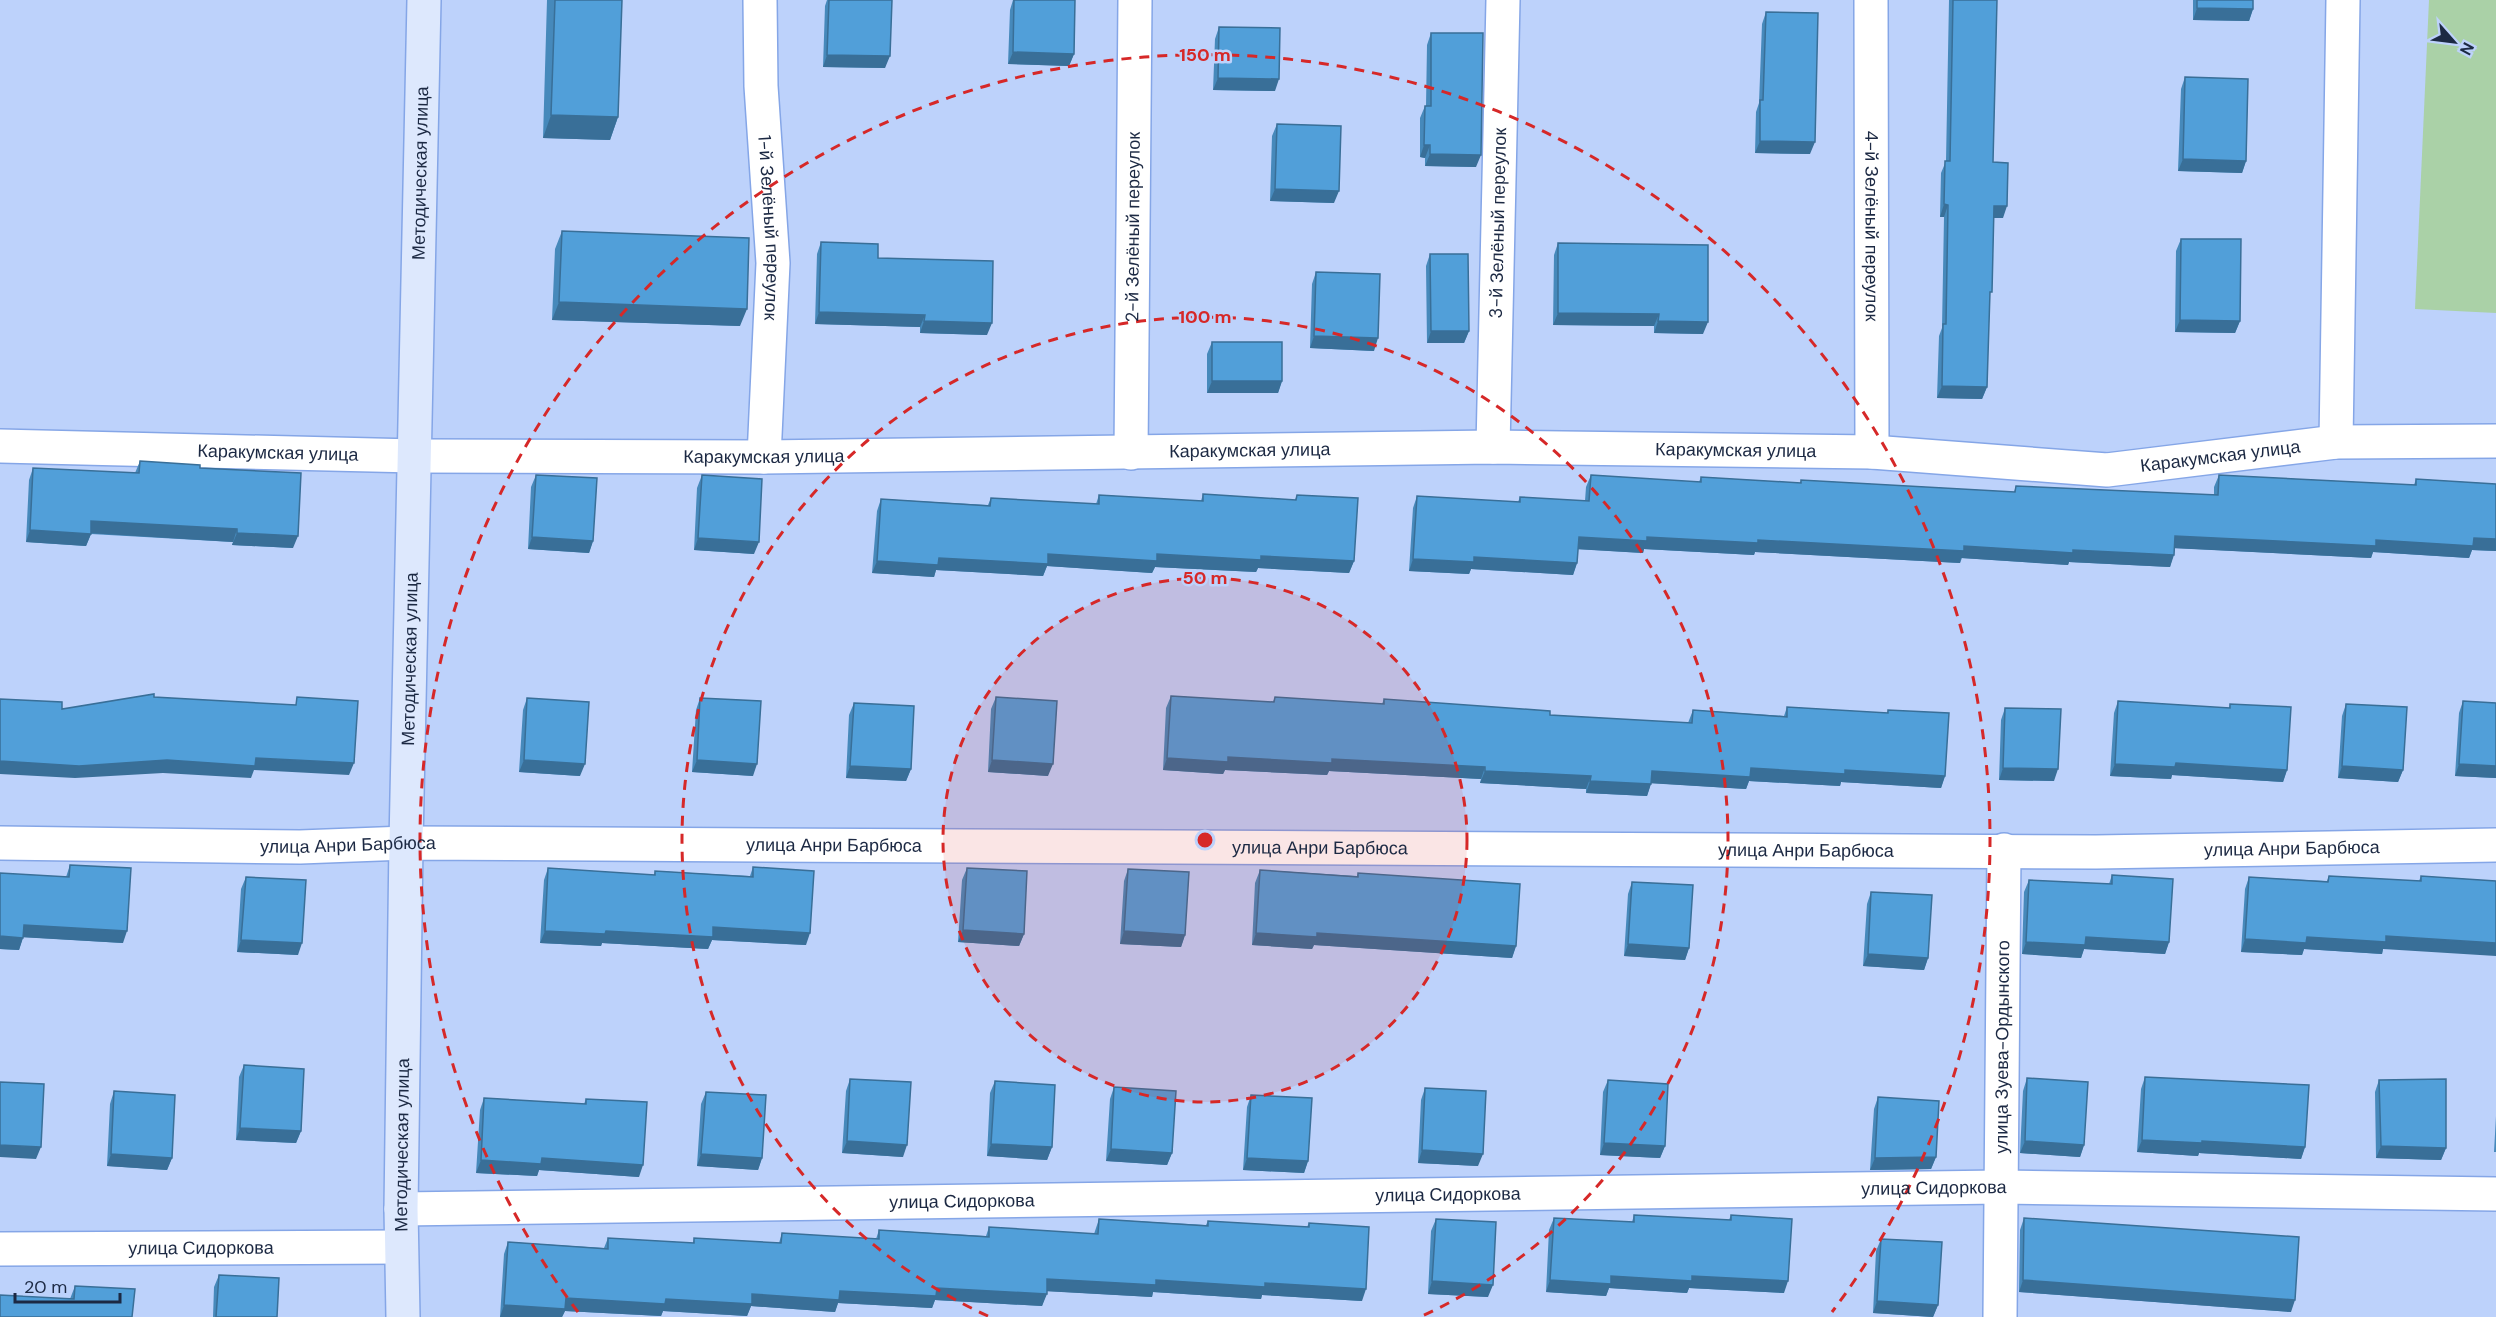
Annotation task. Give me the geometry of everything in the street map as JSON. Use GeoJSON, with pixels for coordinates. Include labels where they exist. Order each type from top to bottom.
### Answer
{"type":"FeatureCollection","features":[{"type":"Feature","properties":{"kind":"main road","name":"Методическая улица"},"geometry":{"type":"LineString","coordinates":[[403,1317],[401,1209],[406,843],[424,0]]}},
{"type":"Feature","properties":{"kind":"street","name":"1-й Зелёный переулок"},"geometry":{"type":"LineString","coordinates":[[760,0],[760,86],[773,263],[764,457]]}},
{"type":"Feature","properties":{"kind":"street","name":"2-й Зелёный переулок"},"geometry":{"type":"LineString","coordinates":[[1131,453],[1135,0]]}},
{"type":"Feature","properties":{"kind":"street","name":"3-й Зелёный переулок"},"geometry":{"type":"LineString","coordinates":[[1493,447],[1503,0]]}},
{"type":"Feature","properties":{"kind":"street","name":"4-й Зелёный переулок"},"geometry":{"type":"LineString","coordinates":[[1871,0],[1872,452]]}},
{"type":"Feature","properties":{"kind":"street"},"geometry":{"type":"LineString","coordinates":[[2336,441],[2343,0]]}},
{"type":"Feature","properties":{"kind":"street","name":"Каракумская улица"},"geometry":{"type":"LineString","coordinates":[[0,446],[415,456],[764,457],[1493,447],[1872,452],[2107,470],[2336,441],[2496,441]]}},
{"type":"Feature","properties":{"kind":"street","name":"улица Анри Барбюса"},"geometry":{"type":"LineString","coordinates":[[0,843],[300,847],[406,843],[2096,852],[2496,845]]}},
{"type":"Feature","properties":{"kind":"street","name":"улица Зуева-Ордынского"},"geometry":{"type":"LineString","coordinates":[[2000,1317],[2004,850]]}},
{"type":"Feature","properties":{"kind":"street","name":"улица Сидоркова"},"geometry":{"type":"LineString","coordinates":[[401,1209],[2001,1187],[2496,1194]]}},
{"type":"Feature","properties":{"kind":"street","name":"улица Сидоркова"},"geometry":{"type":"LineString","coordinates":[[0,1249],[401,1247]]}},
{"type":"Feature","properties":{"kind":"green space"},"geometry":{"type":"Polygon","coordinates":[[[2429,0],[2496,0],[2496,313],[2415,309],[2429,0]]]}},
{"type":"Feature","properties":{"kind":"building"},"geometry":{"type":"Polygon","coordinates":[[[555,0],[622,0],[618,117],[551,115],[555,0]]]}},
{"type":"Feature","properties":{"kind":"building"},"geometry":{"type":"Polygon","coordinates":[[[829,0],[892,0],[890,56],[827,55],[829,0]]]}},
{"type":"Feature","properties":{"kind":"building"},"geometry":{"type":"Polygon","coordinates":[[[1014,0],[1075,0],[1074,54],[1013,52],[1014,0]]]}},
{"type":"Feature","properties":{"kind":"building"},"geometry":{"type":"Polygon","coordinates":[[[1953,0],[1997,0],[1993,162],[2008,163],[2007,206],[1994,206],[1987,387],[1942,386],[1943,324],[1946,324],[1948,205],[1944,204],[1945,161],[1950,161],[1953,0]]]}},
{"type":"Feature","properties":{"kind":"building"},"geometry":{"type":"Polygon","coordinates":[[[2197,0],[2253,0],[2253,9],[2197,8],[2197,0]]]}},
{"type":"Feature","properties":{"kind":"building"},"geometry":{"type":"Polygon","coordinates":[[[1766,12],[1818,13],[1815,142],[1760,141],[1760,100],[1763,100],[1766,12]]]}},
{"type":"Feature","properties":{"kind":"building"},"geometry":{"type":"Polygon","coordinates":[[[1219,27],[1280,28],[1279,79],[1218,78],[1219,27]]]}},
{"type":"Feature","properties":{"kind":"building"},"geometry":{"type":"Polygon","coordinates":[[[1431,33],[1483,33],[1481,155],[1430,154],[1430,145],[1424,145],[1425,106],[1431,106],[1431,33]]]}},
{"type":"Feature","properties":{"kind":"building"},"geometry":{"type":"Polygon","coordinates":[[[2185,77],[2248,79],[2246,161],[2183,159],[2185,77]]]}},
{"type":"Feature","properties":{"kind":"building"},"geometry":{"type":"Polygon","coordinates":[[[1277,124],[1341,126],[1339,191],[1275,189],[1277,124]]]}},
{"type":"Feature","properties":{"kind":"building"},"geometry":{"type":"Polygon","coordinates":[[[562,231],[749,238],[747,309],[559,302],[562,231]]]}},
{"type":"Feature","properties":{"kind":"building"},"geometry":{"type":"Polygon","coordinates":[[[2181,239],[2241,239],[2240,321],[2180,320],[2181,239]]]}},
{"type":"Feature","properties":{"kind":"building"},"geometry":{"type":"Polygon","coordinates":[[[821,242],[878,244],[878,258],[993,261],[992,323],[924,321],[925,315],[819,312],[821,242]]]}},
{"type":"Feature","properties":{"kind":"building"},"geometry":{"type":"Polygon","coordinates":[[[1558,243],[1708,245],[1708,322],[1658,321],[1659,314],[1558,313],[1558,243]]]}},
{"type":"Feature","properties":{"kind":"building"},"geometry":{"type":"Polygon","coordinates":[[[1430,254],[1468,254],[1469,331],[1431,331],[1430,254]]]}},
{"type":"Feature","properties":{"kind":"building"},"geometry":{"type":"Polygon","coordinates":[[[1316,272],[1380,274],[1378,338],[1314,336],[1316,272]]]}},
{"type":"Feature","properties":{"kind":"building"},"geometry":{"type":"Polygon","coordinates":[[[1212,342],[1282,342],[1282,381],[1212,381],[1212,342]]]}},
{"type":"Feature","properties":{"kind":"building"},"geometry":{"type":"Polygon","coordinates":[[[140,461],[200,465],[200,468],[301,473],[298,536],[237,533],[237,529],[91,521],[91,534],[30,530],[33,468],[139,473],[140,461]]]}},
{"type":"Feature","properties":{"kind":"building"},"geometry":{"type":"Polygon","coordinates":[[[536,475],[597,478],[593,541],[532,537],[536,475]]]}},
{"type":"Feature","properties":{"kind":"building"},"geometry":{"type":"Polygon","coordinates":[[[702,475],[762,479],[759,542],[698,538],[702,475]]]}},
{"type":"Feature","properties":{"kind":"building"},"geometry":{"type":"Polygon","coordinates":[[[1591,475],[1701,482],[1701,477],[2015,492],[2016,486],[2218,495],[2219,475],[2416,485],[2416,479],[2496,484],[2496,539],[2474,538],[2473,546],[2376,540],[2376,546],[2175,536],[2174,555],[2073,550],[2073,553],[1964,546],[1964,551],[1758,540],[1758,543],[1647,537],[1647,541],[1579,537],[1577,563],[1474,557],[1474,562],[1413,559],[1417,496],[1520,502],[1520,497],[1589,501],[1591,475]]]}},
{"type":"Feature","properties":{"kind":"building"},"geometry":{"type":"Polygon","coordinates":[[[1203,494],[1296,500],[1297,495],[1358,498],[1354,561],[1261,556],[1261,560],[1157,554],[1157,561],[1048,554],[1048,564],[939,558],[938,565],[877,561],[881,499],[990,506],[991,498],[1099,504],[1099,495],[1203,501],[1203,494]]]}},
{"type":"Feature","properties":{"kind":"building"},"geometry":{"type":"Polygon","coordinates":[[[154,694],[154,697],[296,705],[297,697],[358,701],[354,763],[256,758],[255,766],[167,760],[79,766],[0,761],[0,699],[62,702],[62,709],[154,694]]]}},
{"type":"Feature","properties":{"kind":"building"},"geometry":{"type":"Polygon","coordinates":[[[1171,696],[1274,702],[1275,697],[1384,704],[1384,699],[1550,711],[1550,715],[1692,723],[1693,710],[1787,717],[1787,707],[1888,713],[1888,710],[1949,713],[1945,776],[1845,770],[1845,774],[1751,768],[1750,777],[1652,771],[1651,784],[1590,781],[1591,776],[1485,771],[1485,767],[1332,759],[1332,763],[1228,757],[1228,762],[1167,758],[1171,696]]]}},
{"type":"Feature","properties":{"kind":"building"},"geometry":{"type":"Polygon","coordinates":[[[996,697],[1057,701],[1053,764],[992,760],[996,697]]]}},
{"type":"Feature","properties":{"kind":"building"},"geometry":{"type":"Polygon","coordinates":[[[527,698],[589,702],[585,764],[524,760],[527,698]]]}},
{"type":"Feature","properties":{"kind":"building"},"geometry":{"type":"Polygon","coordinates":[[[700,698],[761,701],[757,764],[697,760],[700,698]]]}},
{"type":"Feature","properties":{"kind":"building"},"geometry":{"type":"Polygon","coordinates":[[[2118,701],[2230,708],[2230,704],[2291,707],[2287,770],[2176,763],[2175,767],[2115,764],[2118,701]]]}},
{"type":"Feature","properties":{"kind":"building"},"geometry":{"type":"Polygon","coordinates":[[[2463,701],[2496,703],[2496,766],[2459,764],[2463,701]]]}},
{"type":"Feature","properties":{"kind":"building"},"geometry":{"type":"Polygon","coordinates":[[[854,703],[914,706],[911,769],[850,766],[854,703]]]}},
{"type":"Feature","properties":{"kind":"building"},"geometry":{"type":"Polygon","coordinates":[[[2346,704],[2407,707],[2403,770],[2342,766],[2346,704]]]}},
{"type":"Feature","properties":{"kind":"building"},"geometry":{"type":"Polygon","coordinates":[[[2005,708],[2061,709],[2058,769],[2003,768],[2005,708]]]}},
{"type":"Feature","properties":{"kind":"building"},"geometry":{"type":"Polygon","coordinates":[[[70,865],[131,868],[127,931],[24,925],[23,938],[0,936],[0,873],[69,877],[70,865]]]}},
{"type":"Feature","properties":{"kind":"building"},"geometry":{"type":"Polygon","coordinates":[[[753,867],[814,871],[810,933],[713,927],[713,937],[606,931],[605,934],[545,931],[548,868],[655,875],[655,871],[753,877],[753,867]]]}},
{"type":"Feature","properties":{"kind":"building"},"geometry":{"type":"Polygon","coordinates":[[[967,868],[1027,871],[1024,934],[963,930],[967,868]]]}},
{"type":"Feature","properties":{"kind":"building"},"geometry":{"type":"Polygon","coordinates":[[[1128,869],[1189,872],[1185,935],[1124,931],[1128,869]]]}},
{"type":"Feature","properties":{"kind":"building"},"geometry":{"type":"Polygon","coordinates":[[[1260,870],[1358,877],[1358,873],[1520,884],[1516,946],[1317,933],[1317,937],[1256,933],[1260,870]]]}},
{"type":"Feature","properties":{"kind":"building"},"geometry":{"type":"Polygon","coordinates":[[[2112,875],[2173,879],[2169,942],[2086,937],[2085,945],[2026,942],[2029,880],[2112,884],[2112,875]]]}},
{"type":"Feature","properties":{"kind":"building"},"geometry":{"type":"Polygon","coordinates":[[[2329,876],[2421,881],[2421,876],[2496,881],[2496,943],[2386,936],[2386,942],[2307,937],[2306,943],[2245,939],[2249,877],[2328,882],[2329,876]]]}},
{"type":"Feature","properties":{"kind":"building"},"geometry":{"type":"Polygon","coordinates":[[[246,877],[306,880],[302,943],[241,940],[246,877]]]}},
{"type":"Feature","properties":{"kind":"building"},"geometry":{"type":"Polygon","coordinates":[[[1632,882],[1693,885],[1689,948],[1628,944],[1632,882]]]}},
{"type":"Feature","properties":{"kind":"building"},"geometry":{"type":"Polygon","coordinates":[[[1871,892],[1932,895],[1928,958],[1868,954],[1871,892]]]}},
{"type":"Feature","properties":{"kind":"building"},"geometry":{"type":"Polygon","coordinates":[[[244,1065],[304,1069],[301,1131],[240,1128],[244,1065]]]}},
{"type":"Feature","properties":{"kind":"building"},"geometry":{"type":"Polygon","coordinates":[[[2145,1077],[2309,1085],[2305,1147],[2142,1140],[2145,1077]]]}},
{"type":"Feature","properties":{"kind":"building"},"geometry":{"type":"Polygon","coordinates":[[[2027,1078],[2088,1082],[2084,1145],[2025,1141],[2027,1078]]]}},
{"type":"Feature","properties":{"kind":"building"},"geometry":{"type":"Polygon","coordinates":[[[850,1079],[911,1082],[907,1145],[847,1141],[850,1079]]]}},
{"type":"Feature","properties":{"kind":"building"},"geometry":{"type":"Polygon","coordinates":[[[2446,1079],[2446,1148],[2381,1146],[2379,1080],[2446,1079]]]}},
{"type":"Feature","properties":{"kind":"building"},"geometry":{"type":"Polygon","coordinates":[[[1608,1080],[1668,1084],[1665,1146],[1604,1143],[1608,1080]]]}},
{"type":"Feature","properties":{"kind":"building"},"geometry":{"type":"Polygon","coordinates":[[[995,1081],[1055,1085],[1052,1147],[991,1144],[995,1081]]]}},
{"type":"Feature","properties":{"kind":"building"},"geometry":{"type":"Polygon","coordinates":[[[0,1082],[44,1084],[41,1147],[0,1145],[0,1082]]]}},
{"type":"Feature","properties":{"kind":"building"},"geometry":{"type":"Polygon","coordinates":[[[1114,1087],[1176,1091],[1172,1153],[1111,1149],[1114,1087]]]}},
{"type":"Feature","properties":{"kind":"building"},"geometry":{"type":"Polygon","coordinates":[[[1425,1088],[1486,1091],[1483,1154],[1422,1150],[1425,1088]]]}},
{"type":"Feature","properties":{"kind":"building"},"geometry":{"type":"Polygon","coordinates":[[[114,1091],[175,1095],[172,1158],[111,1154],[114,1091]]]}},
{"type":"Feature","properties":{"kind":"building"},"geometry":{"type":"Polygon","coordinates":[[[706,1092],[766,1095],[762,1158],[701,1154],[706,1092]]]}},
{"type":"Feature","properties":{"kind":"building"},"geometry":{"type":"Polygon","coordinates":[[[1251,1095],[1312,1098],[1308,1161],[1247,1158],[1251,1095]]]}},
{"type":"Feature","properties":{"kind":"building"},"geometry":{"type":"Polygon","coordinates":[[[1878,1097],[1939,1101],[1936,1157],[1875,1158],[1878,1097]]]}},
{"type":"Feature","properties":{"kind":"building"},"geometry":{"type":"Polygon","coordinates":[[[484,1098],[586,1104],[586,1099],[647,1102],[643,1165],[542,1158],[541,1164],[481,1160],[484,1098]]]}},
{"type":"Feature","properties":{"kind":"building"},"geometry":{"type":"Polygon","coordinates":[[[1634,1215],[1731,1220],[1731,1215],[1792,1219],[1788,1281],[1692,1276],[1692,1281],[1611,1276],[1611,1284],[1550,1280],[1554,1218],[1634,1222],[1634,1215]]]}},
{"type":"Feature","properties":{"kind":"building"},"geometry":{"type":"Polygon","coordinates":[[[2024,1218],[2299,1237],[2295,1300],[2023,1280],[2024,1218]]]}},
{"type":"Feature","properties":{"kind":"building"},"geometry":{"type":"Polygon","coordinates":[[[1099,1219],[1208,1226],[1208,1221],[1309,1227],[1309,1223],[1369,1227],[1366,1289],[1265,1283],[1265,1287],[1156,1280],[1156,1285],[1047,1279],[1047,1294],[937,1288],[936,1296],[840,1291],[839,1300],[752,1294],[752,1304],[666,1299],[665,1304],[566,1298],[565,1309],[504,1305],[508,1242],[608,1249],[608,1238],[694,1243],[694,1238],[781,1243],[782,1233],[879,1239],[879,1230],[989,1237],[989,1227],[1098,1234],[1099,1219]]]}},
{"type":"Feature","properties":{"kind":"building"},"geometry":{"type":"Polygon","coordinates":[[[1436,1219],[1496,1222],[1493,1285],[1432,1281],[1436,1219]]]}},
{"type":"Feature","properties":{"kind":"building"},"geometry":{"type":"Polygon","coordinates":[[[1881,1239],[1942,1242],[1938,1305],[1877,1301],[1881,1239]]]}},
{"type":"Feature","properties":{"kind":"building"},"geometry":{"type":"Polygon","coordinates":[[[219,1275],[279,1278],[277,1317],[216,1317],[219,1275]]]}},
{"type":"Feature","properties":{"kind":"building"},"geometry":{"type":"Polygon","coordinates":[[[75,1286],[135,1289],[132,1317],[0,1317],[0,1295],[74,1299],[75,1286]]]}}]}
